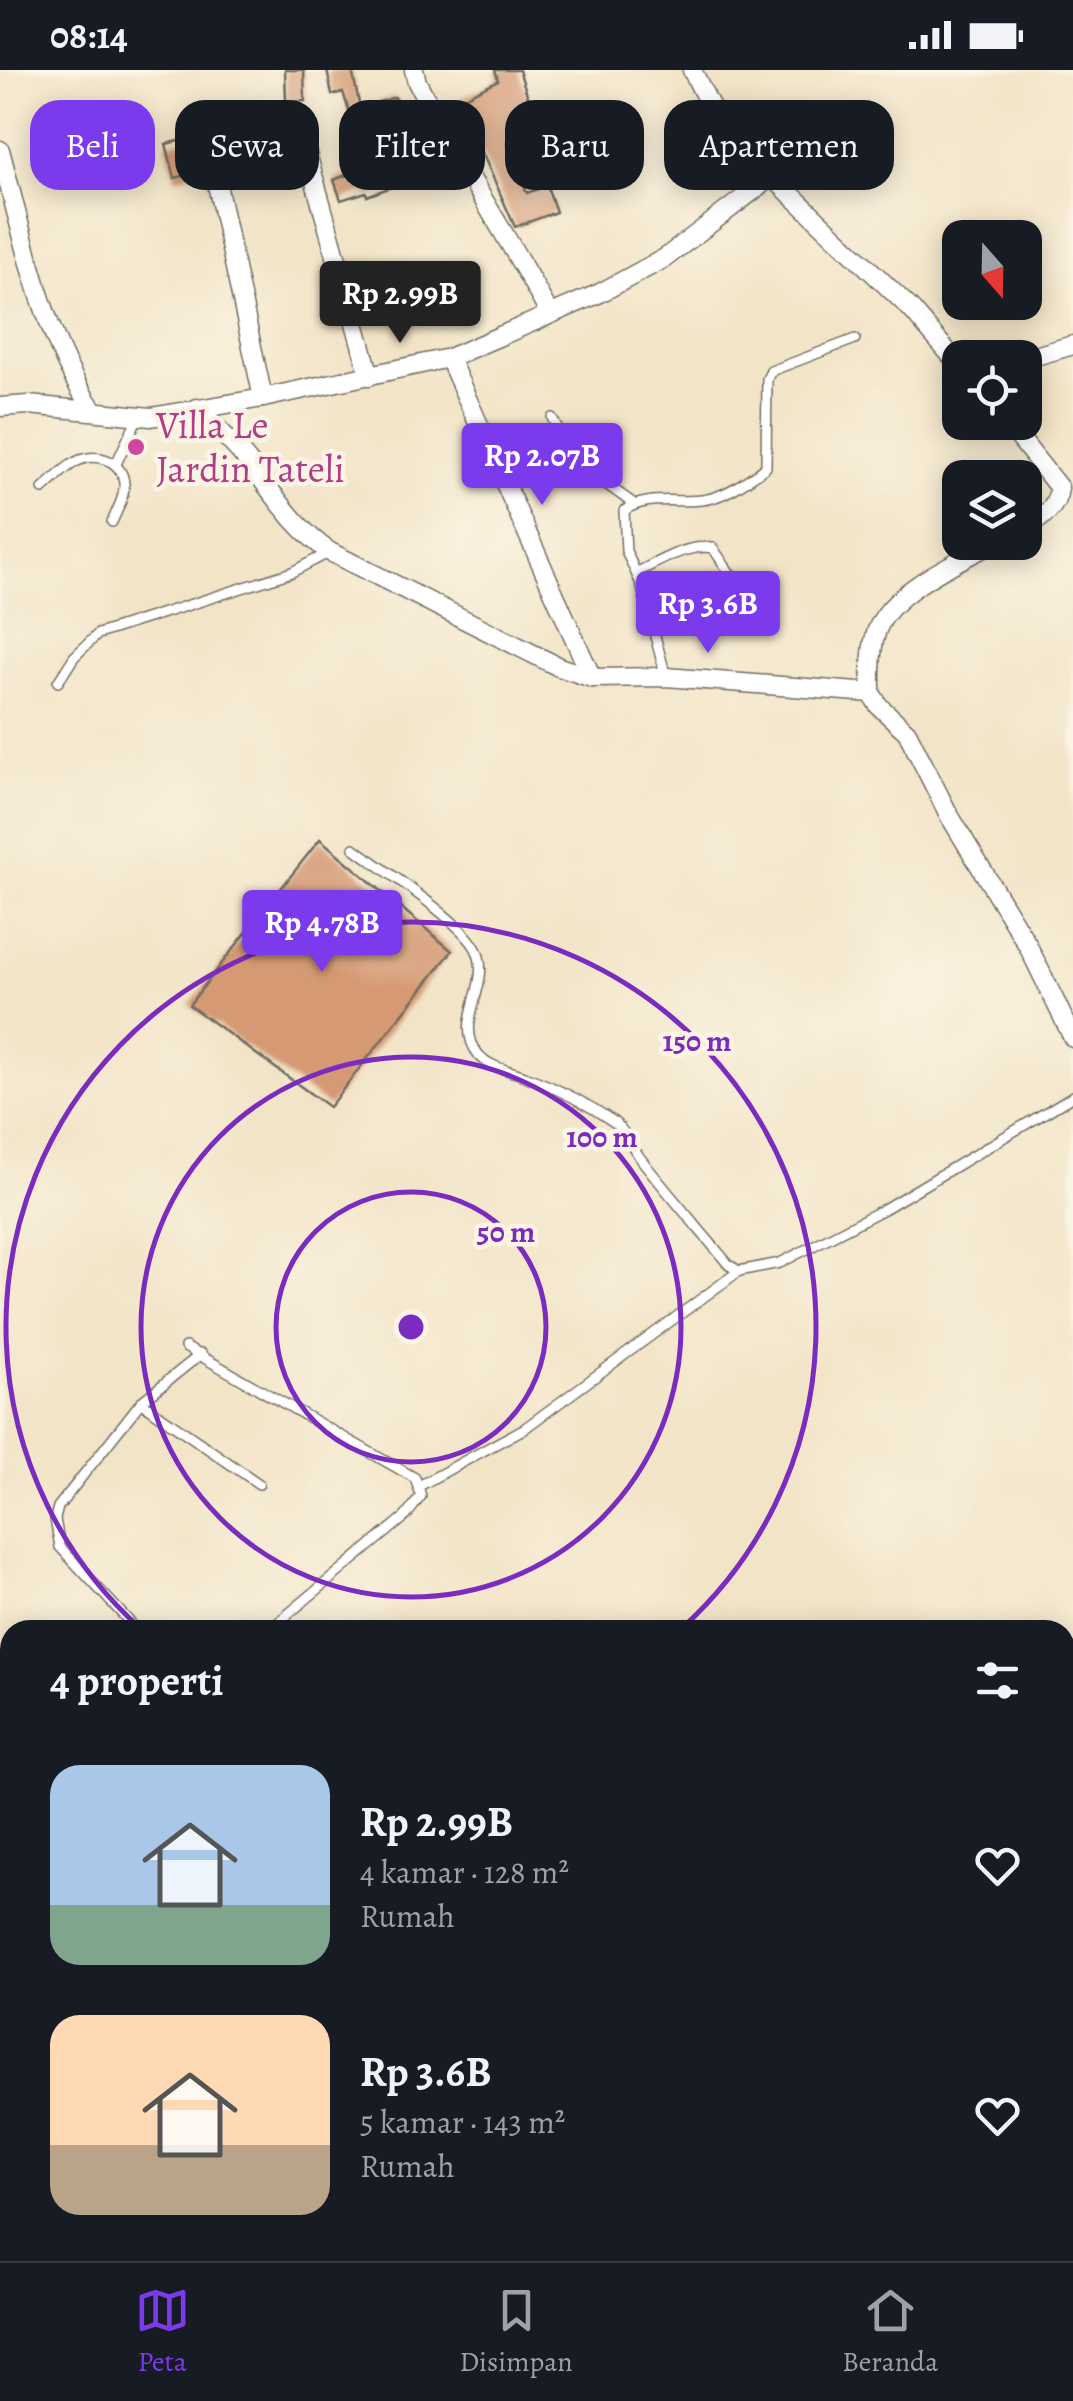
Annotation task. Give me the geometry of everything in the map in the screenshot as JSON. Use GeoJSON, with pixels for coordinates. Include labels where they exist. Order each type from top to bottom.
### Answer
{"type":"FeatureCollection","features":[{"type":"Feature","properties":{"kind":"street"},"geometry":{"type":"LineString","coordinates":[[414,70],[442,133],[513,246],[548,313]]}},
{"type":"Feature","properties":{"kind":"street"},"geometry":{"type":"LineString","coordinates":[[692,70],[709,100]]}},
{"type":"Feature","properties":{"kind":"street"},"geometry":{"type":"LineString","coordinates":[[0,150],[56,340],[79,390],[93,410]]}},
{"type":"Feature","properties":{"kind":"street"},"geometry":{"type":"LineString","coordinates":[[218,190],[263,398]]}},
{"type":"Feature","properties":{"kind":"street"},"geometry":{"type":"LineString","coordinates":[[317,190],[370,376]]}},
{"type":"Feature","properties":{"kind":"street"},"geometry":{"type":"LineString","coordinates":[[0,407],[29,405],[138,417],[263,398],[449,358],[600,293],[665,258],[755,190]]}},
{"type":"Feature","properties":{"kind":"street"},"geometry":{"type":"LineString","coordinates":[[786,190],[910,309],[942,345]]}},
{"type":"Feature","properties":{"kind":"street"},"geometry":{"type":"LineString","coordinates":[[1042,355],[1073,346]]}},
{"type":"Feature","properties":{"kind":"street"},"geometry":{"type":"LineString","coordinates":[[449,358],[592,678]]}},
{"type":"Feature","properties":{"kind":"street"},"geometry":{"type":"LineString","coordinates":[[197,408],[242,454],[312,540],[560,667],[592,678],[666,678],[871,692]]}},
{"type":"Feature","properties":{"kind":"street"},"geometry":{"type":"LineString","coordinates":[[1021,440],[1038,460]]}},
{"type":"Feature","properties":{"kind":"street"},"geometry":{"type":"LineString","coordinates":[[1042,466],[1060,488],[1058,500],[1042,517]]}},
{"type":"Feature","properties":{"kind":"street"},"geometry":{"type":"LineString","coordinates":[[962,560],[917,584],[879,624],[872,646],[871,692],[907,732],[949,815],[1027,944],[1073,1038]]}},
{"type":"Feature","properties":{"kind":"lane"},"geometry":{"type":"LineString","coordinates":[[640,584],[626,551],[624,511],[634,504],[705,500],[731,491],[766,468],[770,371],[855,338]]}},
{"type":"Feature","properties":{"kind":"lane"},"geometry":{"type":"LineString","coordinates":[[116,464],[138,417]]}},
{"type":"Feature","properties":{"kind":"lane"},"geometry":{"type":"LineString","coordinates":[[552,418],[578,464],[634,504]]}},
{"type":"Feature","properties":{"kind":"lane"},"geometry":{"type":"LineString","coordinates":[[43,489],[72,463],[84,458],[108,459],[116,464],[124,484],[112,522]]}},
{"type":"Feature","properties":{"kind":"lane"},"geometry":{"type":"LineString","coordinates":[[666,678],[636,574],[704,546],[714,548],[734,578]]}},
{"type":"Feature","properties":{"kind":"lane"},"geometry":{"type":"LineString","coordinates":[[58,682],[74,658],[98,634],[292,572],[330,552]]}},
{"type":"Feature","properties":{"kind":"lane"},"geometry":{"type":"LineString","coordinates":[[354,848],[444,917],[477,950],[480,974],[468,1038],[479,1056],[618,1124],[728,1265],[739,1270]]}},
{"type":"Feature","properties":{"kind":"lane"},"geometry":{"type":"LineString","coordinates":[[420,1486],[525,1428],[739,1270],[780,1263],[884,1209],[1073,1096]]}},
{"type":"Feature","properties":{"kind":"lane"},"geometry":{"type":"LineString","coordinates":[[185,1347],[414,1478],[420,1486],[421,1496],[406,1516],[281,1620]]}},
{"type":"Feature","properties":{"kind":"lane"},"geometry":{"type":"LineString","coordinates":[[128,1620],[60,1547],[55,1519],[58,1507],[141,1402],[201,1354]]}},
{"type":"Feature","properties":{"kind":"lane"},"geometry":{"type":"LineString","coordinates":[[141,1402],[259,1484]]}},
{"type":"Feature","properties":{"kind":"building"},"geometry":{"type":"Polygon","coordinates":[[[285,70],[304,70],[305,100],[286,100],[285,70]]]}},
{"type":"Feature","properties":{"kind":"building"},"geometry":{"type":"Polygon","coordinates":[[[327,70],[352,70],[358,100],[345,100],[343,92],[332,95],[327,70]]]}},
{"type":"Feature","properties":{"kind":"building"},"geometry":{"type":"Polygon","coordinates":[[[495,70],[519,70],[529,100],[505,100],[505,190],[548,190],[556,212],[515,227],[485,159],[485,100],[458,100],[498,80],[495,70]]]}},
{"type":"Feature","properties":{"kind":"building"},"geometry":{"type":"Polygon","coordinates":[[[175,142],[175,178],[166,144],[175,142]]]}},
{"type":"Feature","properties":{"kind":"building"},"geometry":{"type":"Polygon","coordinates":[[[339,178],[339,190],[383,190],[341,200],[334,180],[339,178]]]}},
{"type":"Feature","properties":{"kind":"building"},"geometry":{"type":"Polygon","coordinates":[[[320,839],[452,951],[329,1107],[189,1005],[320,839]]]}},
{"type":"Feature","properties":{"kind":"place","name":"Villa Le Jardin Tateli"},"geometry":{"type":"Point","coordinates":[136,447]}}]}
